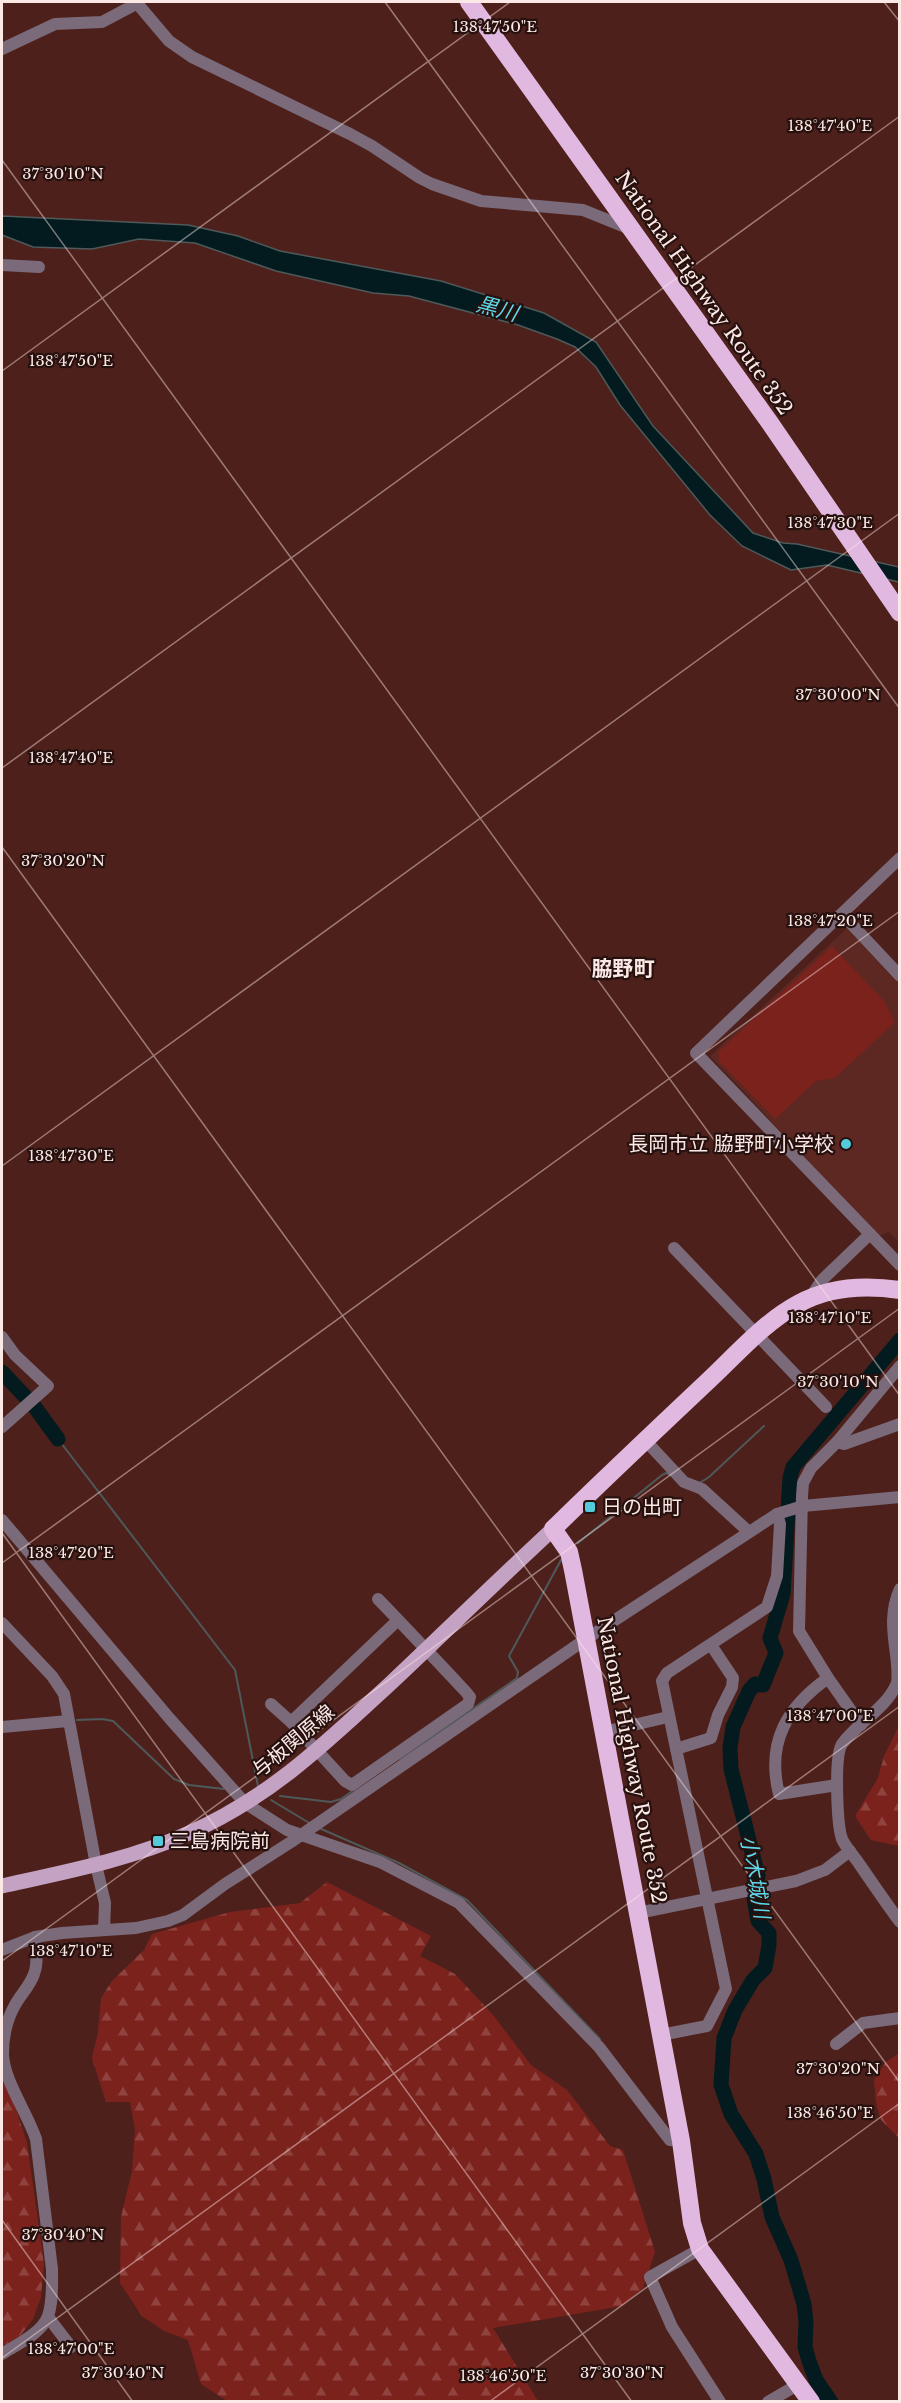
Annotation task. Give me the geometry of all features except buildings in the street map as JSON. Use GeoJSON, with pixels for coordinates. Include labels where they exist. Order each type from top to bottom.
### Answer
{"type":"FeatureCollection","features":[{"type":"Feature","properties":{"kind":"highway","name":"National Highway Route 352"},"geometry":{"type":"LineString","coordinates":[[469,2],[900,614]]}},
{"type":"Feature","properties":{"kind":"highway"},"geometry":{"type":"LineString","coordinates":[[553,1529],[645,1440],[782,1314],[810,1298],[857,1287],[900,1290]]}},
{"type":"Feature","properties":{"kind":"highway","name":"National Highway Route 352"},"geometry":{"type":"LineString","coordinates":[[553,1529],[569,1552],[681,2141],[692,2223],[700,2249],[811,2402]]}},
{"type":"Feature","properties":{"kind":"main road","name":"与板関原線"},"geometry":{"type":"LineString","coordinates":[[2,1886],[135,1854],[190,1833],[245,1803],[282,1779],[318,1751],[553,1529]]}},
{"type":"Feature","properties":{"kind":"street"},"geometry":{"type":"LineString","coordinates":[[2,49],[55,24],[102,22],[119,15],[137,2],[169,41],[192,57],[350,134],[420,178],[481,201],[583,210],[631,229]]}},
{"type":"Feature","properties":{"kind":"street"},"geometry":{"type":"LineString","coordinates":[[2,265],[39,267]]}},
{"type":"Feature","properties":{"kind":"street"},"geometry":{"type":"LineString","coordinates":[[900,858],[696,1053],[900,1266]]}},
{"type":"Feature","properties":{"kind":"street"},"geometry":{"type":"LineString","coordinates":[[842,914],[900,976]]}},
{"type":"Feature","properties":{"kind":"street"},"geometry":{"type":"LineString","coordinates":[[810,1298],[822,1280],[870,1234]]}},
{"type":"Feature","properties":{"kind":"street"},"geometry":{"type":"LineString","coordinates":[[674,1248],[826,1407]]}},
{"type":"Feature","properties":{"kind":"street"},"geometry":{"type":"LineString","coordinates":[[2,1337],[15,1355],[48,1386],[2,1426]]}},
{"type":"Feature","properties":{"kind":"street"},"geometry":{"type":"LineString","coordinates":[[861,1725],[799,1631],[802,1496],[806,1476],[818,1460],[837,1442],[900,1366]]}},
{"type":"Feature","properties":{"kind":"street"},"geometry":{"type":"LineString","coordinates":[[837,1442],[844,1444],[900,1424]]}},
{"type":"Feature","properties":{"kind":"street"},"geometry":{"type":"LineString","coordinates":[[645,1440],[684,1482],[702,1489],[749,1532]]}},
{"type":"Feature","properties":{"kind":"street"},"geometry":{"type":"LineString","coordinates":[[2,1950],[35,1937],[136,1928],[183,1915],[225,1884],[586,1639],[779,1514],[801,1506],[900,1497]]}},
{"type":"Feature","properties":{"kind":"street"},"geometry":{"type":"LineString","coordinates":[[661,2035],[707,2026],[726,1989],[668,1718],[662,1686],[664,1677],[767,1607],[777,1576],[779,1514]]}},
{"type":"Feature","properties":{"kind":"street"},"geometry":{"type":"LineString","coordinates":[[2,1521],[177,1728],[245,1803],[287,1830],[380,1862],[449,1896],[466,1909],[599,2047],[670,2140],[681,2141]]}},
{"type":"Feature","properties":{"kind":"street"},"geometry":{"type":"LineString","coordinates":[[900,1589],[893,1607],[893,1626],[899,1665],[897,1683],[875,1712],[841,1746],[838,1756],[837,1785],[842,1838],[900,1922]]}},
{"type":"Feature","properties":{"kind":"street"},"geometry":{"type":"LineString","coordinates":[[271,1704],[291,1722],[345,1781],[352,1785],[468,1704],[470,1696],[378,1599]]}},
{"type":"Feature","properties":{"kind":"street"},"geometry":{"type":"LineString","coordinates":[[291,1722],[398,1620]]}},
{"type":"Feature","properties":{"kind":"street"},"geometry":{"type":"LineString","coordinates":[[2,1623],[61,1688],[105,1903],[104,1930]]}},
{"type":"Feature","properties":{"kind":"street"},"geometry":{"type":"LineString","coordinates":[[676,1749],[711,1738],[718,1715],[732,1687],[733,1678],[711,1645]]}},
{"type":"Feature","properties":{"kind":"street"},"geometry":{"type":"LineString","coordinates":[[828,1677],[808,1692],[785,1721],[778,1744],[774,1773],[779,1794],[837,1785]]}},
{"type":"Feature","properties":{"kind":"street"},"geometry":{"type":"LineString","coordinates":[[603,1732],[668,1718]]}},
{"type":"Feature","properties":{"kind":"street"},"geometry":{"type":"LineString","coordinates":[[2,1727],[68,1721]]}},
{"type":"Feature","properties":{"kind":"street"},"geometry":{"type":"LineString","coordinates":[[638,1912],[745,1892],[810,1876],[825,1870],[850,1851]]}},
{"type":"Feature","properties":{"kind":"street"},"geometry":{"type":"LineString","coordinates":[[2,2354],[25,2339],[48,2317],[52,2269],[36,2139],[30,2121],[6,2072],[3,2055],[5,2033],[15,2004],[29,1986],[35,1973],[37,1957],[35,1937]]}},
{"type":"Feature","properties":{"kind":"street"},"geometry":{"type":"LineString","coordinates":[[836,2044],[863,2023],[900,2018]]}},
{"type":"Feature","properties":{"kind":"street"},"geometry":{"type":"LineString","coordinates":[[700,2249],[650,2277],[672,2327],[720,2402]]}},
{"type":"Feature","properties":{"kind":"street"},"geometry":{"type":"LineString","coordinates":[[48,2317],[71,2347]]}},
{"type":"Feature","properties":{"kind":"street"},"geometry":{"type":"LineString","coordinates":[[768,2402],[799,2384]]}},
{"type":"Feature","properties":{"kind":"shaded area","name":"長岡市立 脇野町小学校"},"geometry":{"type":"Polygon","coordinates":[[[847,928],[899,984],[899,1242],[889,1232],[879,1236],[710,1056],[847,928]]]}},
{"type":"Feature","properties":{"kind":"green space"},"geometry":{"type":"Polygon","coordinates":[[[832,946],[884,1001],[895,1022],[835,1078],[816,1081],[775,1119],[719,1061],[718,1052],[832,946]]]}},
{"type":"Feature","properties":{"kind":"green space"},"geometry":{"type":"Polygon","coordinates":[[[899,1726],[900,1846],[871,1840],[855,1816],[878,1778],[884,1756],[899,1726]]]}},
{"type":"Feature","properties":{"kind":"green space"},"geometry":{"type":"Polygon","coordinates":[[[327,1882],[431,1936],[420,1956],[455,1974],[493,2015],[531,2065],[567,2090],[610,2146],[623,2150],[655,2252],[643,2288],[622,2306],[493,2328],[538,2401],[227,2401],[201,2384],[188,2340],[164,2331],[142,2316],[120,2283],[121,2217],[132,2171],[135,2129],[130,2102],[106,2102],[92,2058],[98,2032],[101,1998],[112,1981],[144,1950],[152,1934],[230,1912],[300,1903],[327,1882]]]}},
{"type":"Feature","properties":{"kind":"green space"},"geometry":{"type":"Polygon","coordinates":[[[899,2053],[899,2138],[881,2120],[876,2103],[874,2080],[886,2062],[899,2053]]]}},
{"type":"Feature","properties":{"kind":"green space"},"geometry":{"type":"Polygon","coordinates":[[[2,2077],[27,2143],[44,2264],[41,2297],[33,2319],[20,2336],[2,2347],[2,2077]]]}},
{"type":"Feature","properties":{"kind":"water","name":"黒川"},"geometry":{"type":"Polygon","coordinates":[[[2,216],[188,225],[238,236],[280,251],[441,281],[544,313],[596,342],[653,426],[753,533],[783,543],[797,544],[899,567],[899,582],[827,565],[791,570],[742,546],[710,515],[620,405],[596,367],[575,347],[557,339],[518,325],[409,296],[373,293],[276,271],[195,243],[139,239],[92,249],[33,247],[2,235],[2,216]]]}},
{"type":"Feature","properties":{"kind":"waterway","name":"小木城川"},"geometry":{"type":"LineString","coordinates":[[831,2402],[816,2380],[809,2361],[805,2347],[804,2304],[791,2260],[772,2217],[756,2154],[731,2114],[721,2085],[724,2038],[735,2010],[753,1980],[765,1968],[769,1945],[769,1933],[758,1921],[754,1898],[758,1876],[731,1769],[730,1748],[733,1727],[749,1691],[755,1684],[763,1685],[776,1653],[770,1638],[783,1594],[790,1478],[793,1467],[900,1340]]}},
{"type":"Feature","properties":{"kind":"waterway"},"geometry":{"type":"LineString","coordinates":[[2,1372],[34,1406],[58,1439]]}},
{"type":"Feature","properties":{"kind":"waterway"},"geometry":{"type":"LineString","coordinates":[[698,1484],[709,1477],[764,1426]]}},
{"type":"Feature","properties":{"kind":"waterway"},"geometry":{"type":"LineString","coordinates":[[58,1439],[235,1670],[258,1786]]}},
{"type":"Feature","properties":{"kind":"waterway"},"geometry":{"type":"LineString","coordinates":[[578,1543],[662,1475],[666,1473],[670,1475]]}},
{"type":"Feature","properties":{"kind":"waterway"},"geometry":{"type":"LineString","coordinates":[[400,1759],[517,1678],[518,1672],[509,1656],[561,1560]]}},
{"type":"Feature","properties":{"kind":"waterway"},"geometry":{"type":"LineString","coordinates":[[77,1720],[113,1721],[174,1779],[189,1785],[224,1789]]}},
{"type":"Feature","properties":{"kind":"waterway"},"geometry":{"type":"LineString","coordinates":[[280,1796],[331,1802],[341,1799],[355,1789]]}},
{"type":"Feature","properties":{"kind":"waterway"},"geometry":{"type":"LineString","coordinates":[[271,1800],[311,1824]]}},
{"type":"Feature","properties":{"kind":"waterway"},"geometry":{"type":"LineString","coordinates":[[319,1828],[399,1863],[467,1900],[600,2039]]}},
{"type":"Feature","properties":{"kind":"place","name":"長岡市立 脇野町小学校"},"geometry":{"type":"Point","coordinates":[846,1144]}},
{"type":"Feature","properties":{"kind":"place","name":"日の出町"},"geometry":{"type":"Point","coordinates":[590,1507]}},
{"type":"Feature","properties":{"kind":"place","name":"三島病院前"},"geometry":{"type":"Point","coordinates":[158,1841]}},
{"type":"Feature","properties":{"kind":"district","name":"脇野町"},"geometry":{"type":"Point","coordinates":[623,969]}}]}
